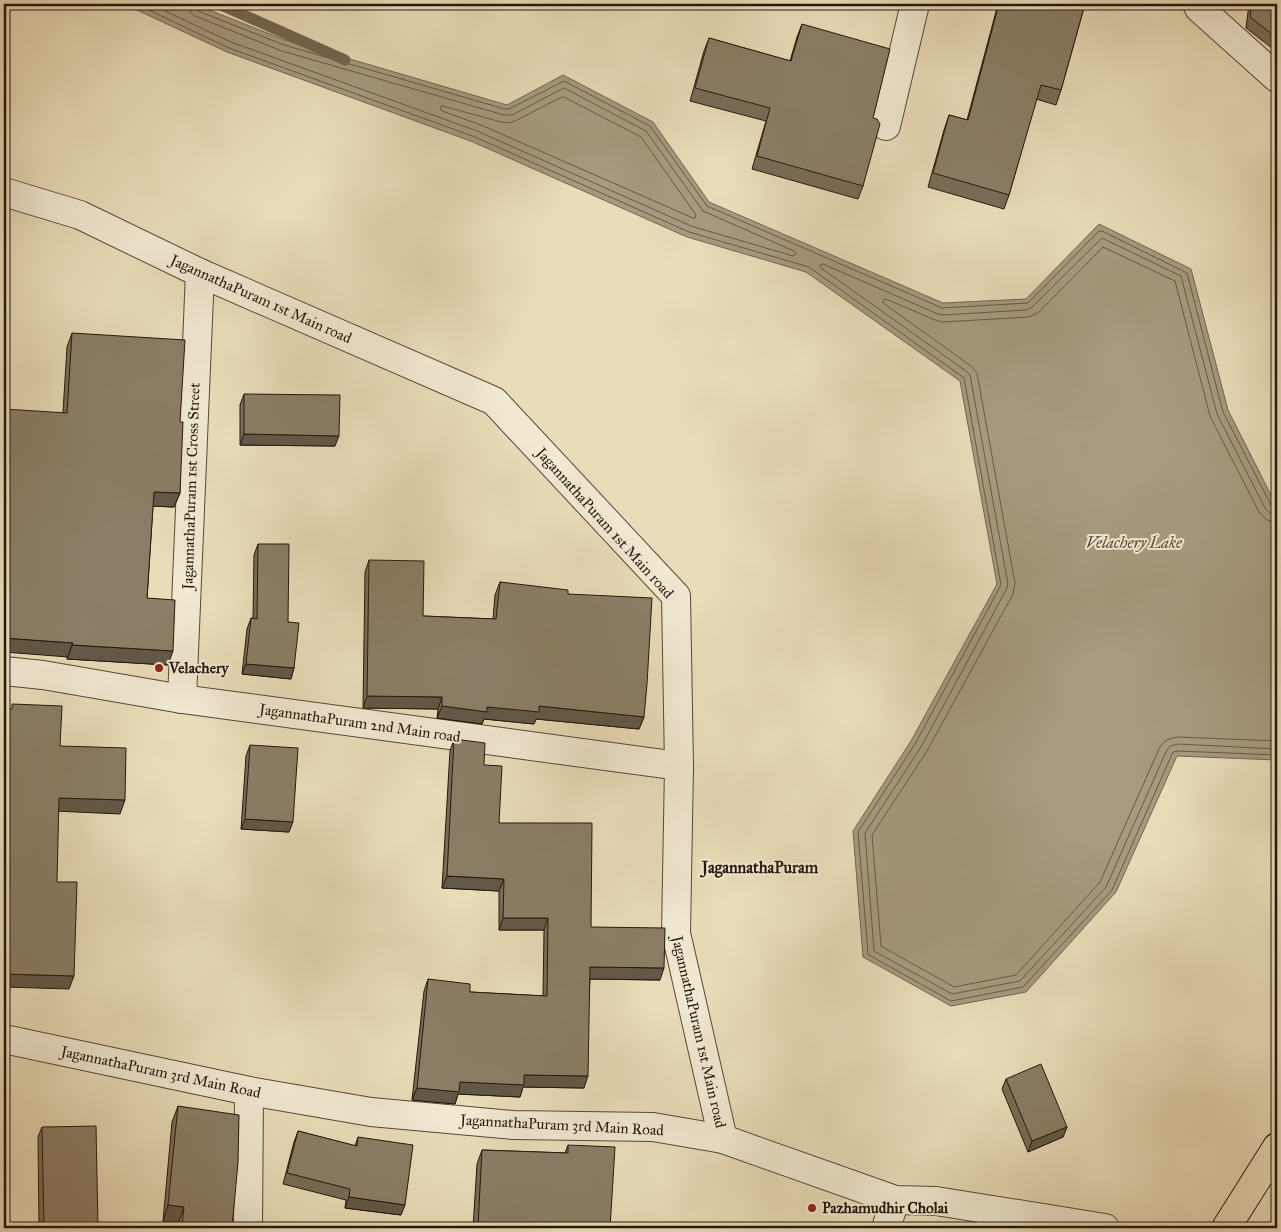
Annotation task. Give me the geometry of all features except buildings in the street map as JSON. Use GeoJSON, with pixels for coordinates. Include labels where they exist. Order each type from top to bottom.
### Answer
{"type":"FeatureCollection","features":[{"type":"Feature","properties":{"kind":"main road"},"geometry":{"type":"LineString","coordinates":[[1226,1228],[1277,1147]]}},
{"type":"Feature","properties":{"kind":"street"},"geometry":{"type":"LineString","coordinates":[[886,126],[915,4]]}},
{"type":"Feature","properties":{"kind":"street"},"geometry":{"type":"LineString","coordinates":[[1196,4],[1198,8],[1277,78]]}},
{"type":"Feature","properties":{"kind":"street","name":"JagannathaPuram 1st Main road"},"geometry":{"type":"LineString","coordinates":[[4,192],[80,215],[200,273],[494,401],[676,596],[679,766],[676,933],[723,1139]]}},
{"type":"Feature","properties":{"kind":"street","name":"JagannathaPuram 1st Cross Street"},"geometry":{"type":"LineString","coordinates":[[182,699],[200,273]]}},
{"type":"Feature","properties":{"kind":"street","name":"JagannathaPuram 2nd Main road"},"geometry":{"type":"LineString","coordinates":[[4,671],[43,675],[182,699],[679,766]]}},
{"type":"Feature","properties":{"kind":"street","name":"JagannathaPuram 3rd Main Road"},"geometry":{"type":"LineString","coordinates":[[8,1040],[249,1090],[380,1112],[513,1125],[653,1127],[723,1139],[895,1200],[936,1201],[1105,1228]]}},
{"type":"Feature","properties":{"kind":"street"},"geometry":{"type":"LineString","coordinates":[[248,1228],[249,1090]]}},
{"type":"Feature","properties":{"kind":"street"},"geometry":{"type":"LineString","coordinates":[[886,1228],[895,1200]]}},
{"type":"Feature","properties":{"kind":"water","name":"Velachery Lake"},"geometry":{"type":"Polygon","coordinates":[[[124,4],[194,4],[285,40],[507,105],[563,75],[653,122],[709,202],[943,303],[1026,299],[1099,224],[1191,269],[1228,410],[1277,507],[1277,760],[1177,756],[1116,892],[1026,992],[951,1006],[863,957],[853,831],[911,741],[997,584],[960,381],[806,272],[687,237],[473,142],[227,52],[124,4]]]}},
{"type":"Feature","properties":{"kind":"waterway"},"geometry":{"type":"LineString","coordinates":[[219,4],[345,60]]}},
{"type":"Feature","properties":{"kind":"place","name":"Velachery"},"geometry":{"type":"Point","coordinates":[159,668]}},
{"type":"Feature","properties":{"kind":"place","name":"Pazhamudhir Cholai"},"geometry":{"type":"Point","coordinates":[812,1208]}},
{"type":"Feature","properties":{"kind":"district","name":"JagannathaPuram"},"geometry":{"type":"Point","coordinates":[760,867]}}]}
